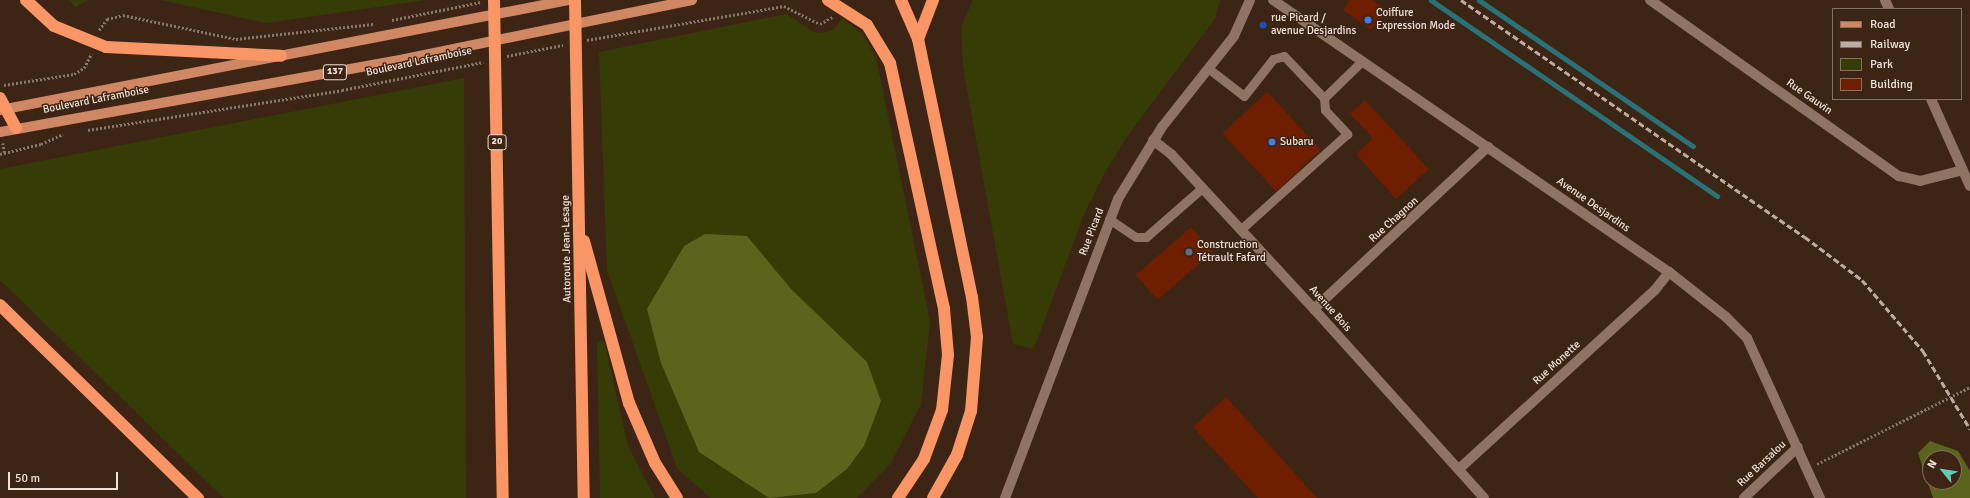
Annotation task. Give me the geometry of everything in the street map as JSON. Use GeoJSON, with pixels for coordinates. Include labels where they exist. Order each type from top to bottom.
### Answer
{"type":"FeatureCollection","features":[{"type":"Feature","properties":{"kind":"highway"},"geometry":{"type":"LineString","coordinates":[[26,0],[54,26],[106,46],[281,56]]}},
{"type":"Feature","properties":{"kind":"highway","name":"20"},"geometry":{"type":"LineString","coordinates":[[494,0],[503,498]]}},
{"type":"Feature","properties":{"kind":"highway","name":"Autoroute Jean-Lesage"},"geometry":{"type":"LineString","coordinates":[[575,0],[584,498]]}},
{"type":"Feature","properties":{"kind":"highway"},"geometry":{"type":"LineString","coordinates":[[828,0],[867,25],[890,63],[945,317],[948,370],[942,410],[924,459],[898,498]]}},
{"type":"Feature","properties":{"kind":"highway"},"geometry":{"type":"LineString","coordinates":[[901,0],[918,39],[972,297],[977,342],[970,416],[956,455],[933,498]]}},
{"type":"Feature","properties":{"kind":"highway"},"geometry":{"type":"LineString","coordinates":[[918,39],[934,0]]}},
{"type":"Feature","properties":{"kind":"highway"},"geometry":{"type":"LineString","coordinates":[[2,106],[16,128]]}},
{"type":"Feature","properties":{"kind":"highway"},"geometry":{"type":"LineString","coordinates":[[580,226],[630,403],[655,462],[677,498]]}},
{"type":"Feature","properties":{"kind":"highway"},"geometry":{"type":"LineString","coordinates":[[0,305],[198,498]]}},
{"type":"Feature","properties":{"kind":"main road","name":"Boulevard Laframboise"},"geometry":{"type":"LineString","coordinates":[[2,106],[281,56],[569,0]]}},
{"type":"Feature","properties":{"kind":"main road","name":"Boulevard Laframboise"},"geometry":{"type":"LineString","coordinates":[[0,132],[456,48],[692,0]]}},
{"type":"Feature","properties":{"kind":"street","name":"Rue Picard"},"geometry":{"type":"LineString","coordinates":[[1004,498],[1109,219],[1153,140],[1239,29],[1250,0]]}},
{"type":"Feature","properties":{"kind":"street","name":"Avenue Desjardins"},"geometry":{"type":"LineString","coordinates":[[1275,0],[1668,272],[1747,338],[1820,498]]}},
{"type":"Feature","properties":{"kind":"street","name":"Rue Gauvin"},"geometry":{"type":"LineString","coordinates":[[1650,0],[1900,176],[1920,181],[1963,170]]}},
{"type":"Feature","properties":{"kind":"street"},"geometry":{"type":"LineString","coordinates":[[1930,100],[1970,186]]}},
{"type":"Feature","properties":{"kind":"street","name":"Avenue Bois"},"geometry":{"type":"LineString","coordinates":[[1153,140],[1241,229],[1484,498]]}},
{"type":"Feature","properties":{"kind":"street","name":"Rue Chagnon"},"geometry":{"type":"LineString","coordinates":[[1314,309],[1488,147]]}},
{"type":"Feature","properties":{"kind":"street","name":"Rue Monette"},"geometry":{"type":"LineString","coordinates":[[1459,469],[1656,290],[1668,272]]}},
{"type":"Feature","properties":{"kind":"street","name":"Rue Barsalou"},"geometry":{"type":"LineString","coordinates":[[1744,498],[1798,447]]}},
{"type":"Feature","properties":{"kind":"lane"},"geometry":{"type":"LineString","coordinates":[[1209,69],[1244,96],[1273,59],[1282,56],[1324,98],[1325,110],[1346,134],[1241,229]]}},
{"type":"Feature","properties":{"kind":"lane"},"geometry":{"type":"LineString","coordinates":[[1324,98],[1362,61]]}},
{"type":"Feature","properties":{"kind":"lane"},"geometry":{"type":"LineString","coordinates":[[1109,219],[1136,237],[1146,237],[1202,188]]}},
{"type":"Feature","properties":{"kind":"path"},"geometry":{"type":"LineString","coordinates":[[388,21],[490,0]]}},
{"type":"Feature","properties":{"kind":"path"},"geometry":{"type":"LineString","coordinates":[[580,41],[618,33],[784,6],[823,24],[835,12]]}},
{"type":"Feature","properties":{"kind":"path"},"geometry":{"type":"LineString","coordinates":[[97,33],[107,19],[123,14],[236,39],[296,35],[381,22]]}},
{"type":"Feature","properties":{"kind":"path"},"geometry":{"type":"LineString","coordinates":[[503,57],[572,43]]}},
{"type":"Feature","properties":{"kind":"path"},"geometry":{"type":"LineString","coordinates":[[5,85],[74,74],[86,65],[92,50]]}},
{"type":"Feature","properties":{"kind":"path","name":"Boulevard Laframboise"},"geometry":{"type":"LineString","coordinates":[[80,131],[328,92],[488,60]]}},
{"type":"Feature","properties":{"kind":"path"},"geometry":{"type":"LineString","coordinates":[[0,154],[5,154],[69,133]]}},
{"type":"Feature","properties":{"kind":"path"},"geometry":{"type":"LineString","coordinates":[[3,144],[5,154]]}},
{"type":"Feature","properties":{"kind":"path"},"geometry":{"type":"LineString","coordinates":[[1807,469],[1970,387]]}},
{"type":"Feature","properties":{"kind":"green space"},"geometry":{"type":"Polygon","coordinates":[[[69,0],[88,0],[75,7],[69,0]]]}},
{"type":"Feature","properties":{"kind":"green space"},"geometry":{"type":"Polygon","coordinates":[[[160,0],[426,0],[267,23],[160,0]]]}},
{"type":"Feature","properties":{"kind":"green space"},"geometry":{"type":"Polygon","coordinates":[[[973,0],[1220,0],[1216,17],[1129,134],[1104,174],[1084,214],[1034,349],[1013,344],[963,67],[961,27],[973,0]]]}},
{"type":"Feature","properties":{"kind":"green space"},"geometry":{"type":"Polygon","coordinates":[[[786,14],[814,32],[823,33],[833,30],[842,18],[862,34],[876,57],[930,321],[921,404],[891,463],[857,498],[710,498],[677,468],[607,270],[599,52],[786,14]]]}},
{"type":"Feature","properties":{"kind":"green space"},"geometry":{"type":"Polygon","coordinates":[[[464,78],[466,498],[224,498],[0,280],[0,169],[464,78]]]}},
{"type":"Feature","properties":{"kind":"green space"},"geometry":{"type":"Polygon","coordinates":[[[705,234],[747,236],[791,289],[867,362],[881,401],[864,446],[847,469],[816,493],[769,498],[699,452],[661,363],[647,309],[684,246],[705,234]]]}},
{"type":"Feature","properties":{"kind":"green space"},"geometry":{"type":"Polygon","coordinates":[[[597,341],[604,341],[628,446],[655,498],[600,498],[597,341]]]}},
{"type":"Feature","properties":{"kind":"green space"},"geometry":{"type":"Polygon","coordinates":[[[1930,441],[1955,450],[1922,450],[1922,465],[1918,453],[1930,441]]]}},
{"type":"Feature","properties":{"kind":"green space"},"geometry":{"type":"Polygon","coordinates":[[[1962,458],[1970,471],[1970,498],[1933,498],[1930,490],[1962,490],[1962,458]]]}},
{"type":"Feature","properties":{"kind":"building","name":"Coiffure Expression Mode"},"geometry":{"type":"Polygon","coordinates":[[[1350,0],[1372,0],[1385,9],[1371,30],[1343,10],[1350,0]]]}},
{"type":"Feature","properties":{"kind":"building","name":"Subaru"},"geometry":{"type":"Polygon","coordinates":[[[1267,92],[1321,150],[1276,191],[1222,134],[1267,92]]]}},
{"type":"Feature","properties":{"kind":"building"},"geometry":{"type":"Polygon","coordinates":[[[1365,100],[1429,169],[1396,199],[1356,154],[1373,138],[1350,114],[1365,100]]]}},
{"type":"Feature","properties":{"kind":"building"},"geometry":{"type":"Polygon","coordinates":[[[1191,227],[1213,252],[1158,300],[1136,275],[1191,227]]]}},
{"type":"Feature","properties":{"kind":"building"},"geometry":{"type":"Polygon","coordinates":[[[1226,397],[1317,498],[1258,498],[1193,427],[1226,397]]]}},
{"type":"Feature","properties":{"kind":"waterway"},"geometry":{"type":"LineString","coordinates":[[1431,0],[1717,196]]}},
{"type":"Feature","properties":{"kind":"waterway"},"geometry":{"type":"LineString","coordinates":[[1479,0],[1693,146]]}},
{"type":"Feature","properties":{"kind":"railway"},"geometry":{"type":"LineString","coordinates":[[1461,0],[1805,237],[1862,280],[1923,351],[1970,429]]}},
{"type":"Feature","properties":{"kind":"place","name":"Coiffure Expression Mode"},"geometry":{"type":"Point","coordinates":[1368,20]}},
{"type":"Feature","properties":{"kind":"place","name":"rue Picard / avenue Desjardins"},"geometry":{"type":"Point","coordinates":[1263,25]}},
{"type":"Feature","properties":{"kind":"place","name":"Subaru"},"geometry":{"type":"Point","coordinates":[1272,142]}},
{"type":"Feature","properties":{"kind":"place","name":"Construction Tétrault Fafard"},"geometry":{"type":"Point","coordinates":[1189,252]}}]}
